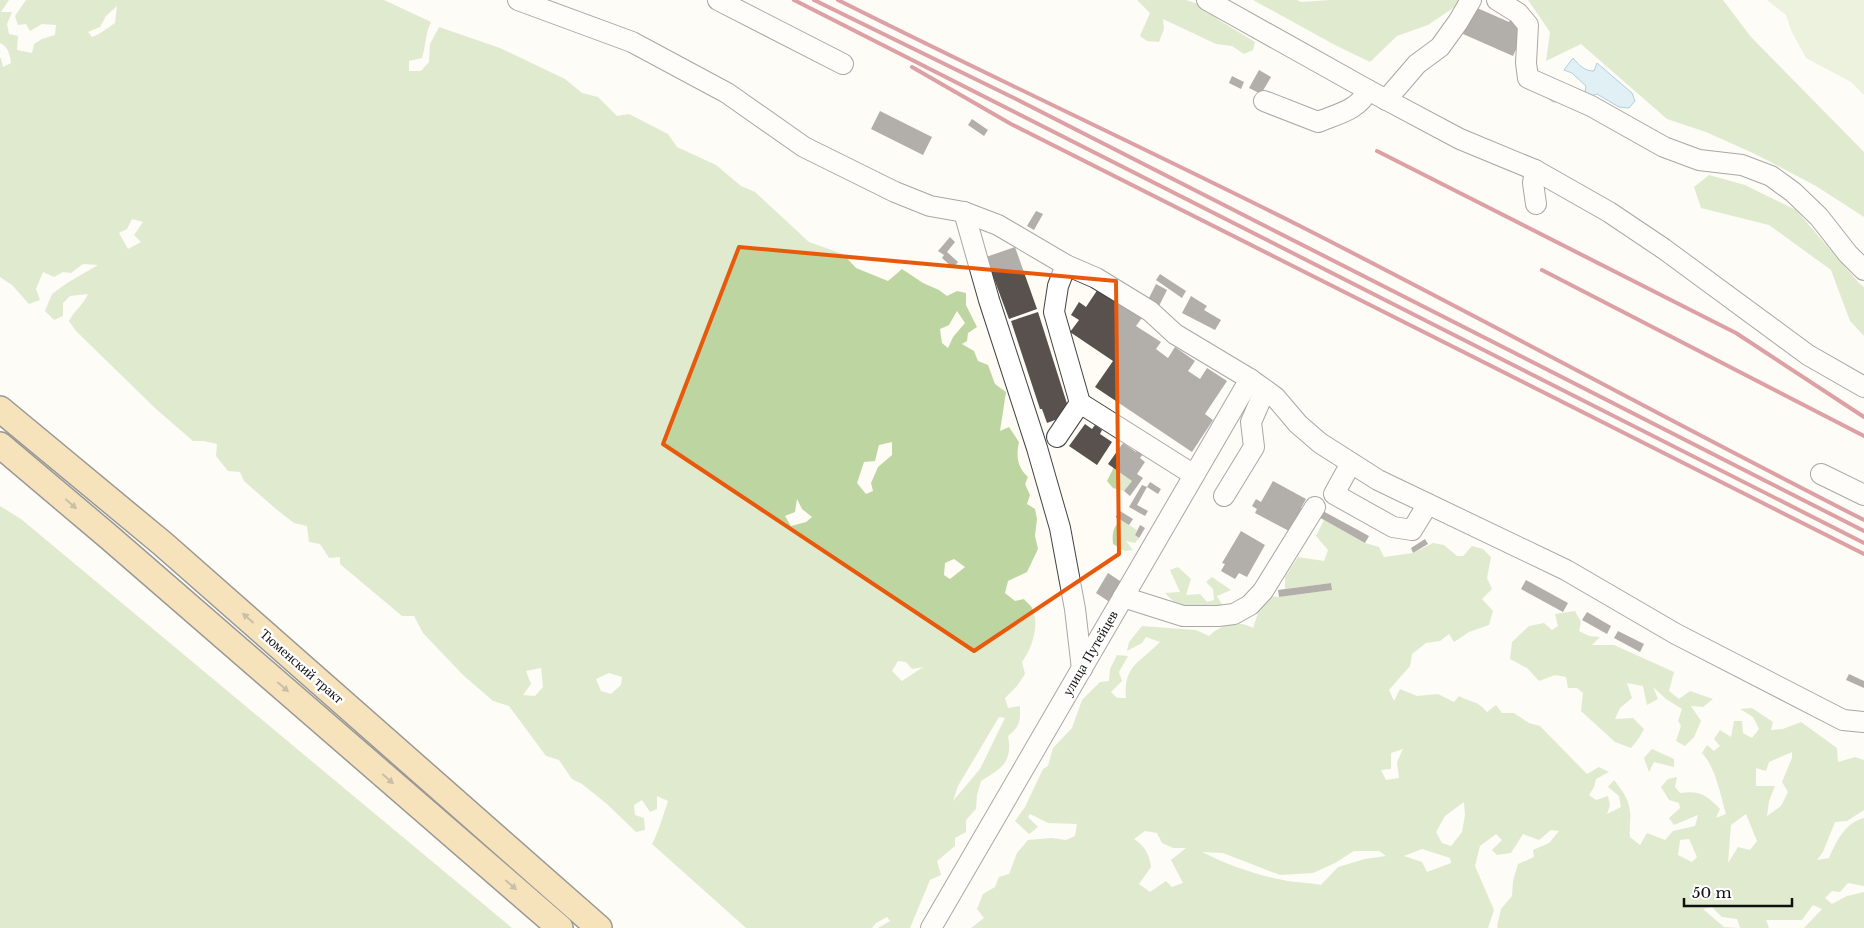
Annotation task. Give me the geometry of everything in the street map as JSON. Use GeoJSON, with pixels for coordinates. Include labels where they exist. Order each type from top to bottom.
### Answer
{"type":"FeatureCollection","features":[{"type":"Feature","properties":{"kind":"main road"},"geometry":{"type":"LineString","coordinates":[[0,403],[36,437]]}},
{"type":"Feature","properties":{"kind":"main road","name":"Тюменский тракт"},"geometry":{"type":"LineString","coordinates":[[0,409],[164,544],[599,928]]}},
{"type":"Feature","properties":{"kind":"main road","name":"Тюменский тракт"},"geometry":{"type":"LineString","coordinates":[[0,445],[34,472],[560,928]]}},
{"type":"Feature","properties":{"kind":"main road"},"geometry":{"type":"LineString","coordinates":[[0,452],[34,472]]}},
{"type":"Feature","properties":{"kind":"street"},"geometry":{"type":"LineString","coordinates":[[518,0],[632,42],[727,93],[804,148],[894,192],[930,206],[964,212],[998,225],[1066,265],[1096,278],[1150,311],[1175,334],[1275,396],[1298,424],[1320,444],[1378,480],[1566,570],[1676,634],[1843,720],[1864,722]]}},
{"type":"Feature","properties":{"kind":"street"},"geometry":{"type":"LineString","coordinates":[[718,0],[843,64]]}},
{"type":"Feature","properties":{"kind":"street"},"geometry":{"type":"LineString","coordinates":[[1207,0],[1386,100],[1460,139],[1535,170],[1608,212],[1664,249],[1808,355],[1864,387]]}},
{"type":"Feature","properties":{"kind":"street"},"geometry":{"type":"LineString","coordinates":[[1386,100],[1417,64],[1440,47],[1471,0]]}},
{"type":"Feature","properties":{"kind":"street"},"geometry":{"type":"LineString","coordinates":[[1496,0],[1518,13],[1528,26],[1526,63],[1528,78],[1591,106],[1664,147],[1699,160],[1742,165],[1771,176],[1793,192],[1819,217],[1848,254],[1864,270]]}},
{"type":"Feature","properties":{"kind":"street"},"geometry":{"type":"LineString","coordinates":[[1264,101],[1318,122],[1351,109],[1363,100],[1368,90]]}},
{"type":"Feature","properties":{"kind":"street"},"geometry":{"type":"LineString","coordinates":[[1535,170],[1533,183],[1536,204]]}},
{"type":"Feature","properties":{"kind":"street"},"geometry":{"type":"LineString","coordinates":[[964,212],[989,300],[1037,448],[1060,528],[1075,609],[1082,669]]}},
{"type":"Feature","properties":{"kind":"street"},"geometry":{"type":"LineString","coordinates":[[1066,265],[1058,286],[1054,312],[1080,402],[1194,475]]}},
{"type":"Feature","properties":{"kind":"street"},"geometry":{"type":"LineString","coordinates":[[1224,496],[1254,447],[1251,422],[1258,384]]}},
{"type":"Feature","properties":{"kind":"street","name":"улица Путейцев"},"geometry":{"type":"LineString","coordinates":[[931,928],[1194,475],[1258,384]]}},
{"type":"Feature","properties":{"kind":"street"},"geometry":{"type":"LineString","coordinates":[[1057,437],[1080,402]]}},
{"type":"Feature","properties":{"kind":"street"},"geometry":{"type":"LineString","coordinates":[[1352,463],[1334,494],[1393,527],[1412,530],[1428,504]]}},
{"type":"Feature","properties":{"kind":"street"},"geometry":{"type":"LineString","coordinates":[[1821,474],[1864,494]]}},
{"type":"Feature","properties":{"kind":"street"},"geometry":{"type":"LineString","coordinates":[[1123,597],[1183,616],[1234,614],[1250,605],[1262,591],[1315,507]]}},
{"type":"Feature","properties":{"kind":"highlighted area"},"geometry":{"type":"Polygon","coordinates":[[[739,247],[1116,281],[1119,554],[974,651],[663,444],[739,247]]]}},
{"type":"Feature","properties":{"kind":"green space"},"geometry":{"type":"Polygon","coordinates":[[[0,0],[9,0],[1,12],[12,12],[7,24],[9,34],[18,36],[17,50],[32,53],[34,44],[55,35],[56,25],[42,24],[30,31],[26,24],[18,25],[15,16],[26,0],[384,0],[431,22],[422,58],[409,61],[409,71],[421,71],[429,62],[430,44],[439,27],[500,48],[565,79],[582,93],[598,97],[617,116],[629,114],[668,134],[677,147],[716,165],[741,186],[755,192],[809,242],[843,254],[856,268],[888,281],[902,269],[947,296],[957,291],[966,293],[966,305],[977,327],[968,333],[967,341],[962,344],[974,351],[978,361],[988,365],[995,384],[1006,392],[1000,431],[1009,427],[1019,442],[1018,461],[1028,477],[1025,484],[1030,495],[1027,504],[1035,509],[1037,519],[1035,536],[1038,549],[1027,572],[1008,581],[1005,593],[1015,601],[1024,599],[1031,606],[1035,629],[1032,643],[1022,662],[1025,674],[1017,686],[1005,698],[1008,708],[1020,706],[1019,723],[1008,736],[1009,752],[1007,758],[1000,768],[981,781],[976,809],[966,820],[966,832],[955,838],[955,846],[937,861],[941,875],[930,880],[910,928],[878,928],[890,921],[887,917],[876,923],[872,928],[746,928],[652,844],[668,801],[657,796],[657,809],[650,812],[642,800],[634,805],[635,815],[644,818],[645,830],[636,832],[607,804],[582,784],[572,779],[559,760],[546,756],[509,706],[493,701],[463,675],[423,633],[414,616],[402,616],[340,564],[340,557],[329,558],[320,544],[309,542],[307,526],[294,523],[276,509],[244,481],[240,472],[228,471],[216,456],[217,444],[193,441],[156,409],[76,331],[69,321],[88,294],[70,296],[63,303],[63,316],[54,320],[45,311],[52,294],[98,265],[83,264],[71,273],[63,272],[54,277],[43,272],[36,289],[40,300],[29,304],[12,285],[0,277],[0,58],[3,67],[11,63],[7,49],[0,43],[0,0]],[[117,6],[106,16],[100,27],[88,32],[92,37],[115,23],[117,6]],[[132,219],[127,229],[119,233],[128,249],[141,242],[134,235],[143,222],[132,219]],[[957,311],[949,325],[940,329],[942,343],[948,348],[953,337],[965,323],[957,311]],[[892,442],[879,445],[875,461],[864,462],[857,483],[866,494],[873,491],[871,483],[878,467],[892,455],[892,442]],[[797,499],[795,512],[785,516],[791,526],[806,522],[812,517],[802,509],[797,499]],[[954,559],[945,563],[944,575],[950,579],[965,567],[954,559]],[[898,661],[892,671],[902,681],[923,667],[912,669],[906,662],[898,661]],[[541,668],[526,671],[531,684],[523,695],[535,696],[543,687],[541,668]],[[609,673],[596,679],[601,691],[611,694],[621,685],[622,677],[609,673]],[[999,717],[958,786],[953,801],[980,769],[1005,718],[999,717]]]}},
{"type":"Feature","properties":{"kind":"green space"},"geometry":{"type":"Polygon","coordinates":[[[1137,0],[1186,0],[1201,5],[1219,20],[1255,42],[1253,50],[1244,54],[1232,46],[1216,44],[1163,19],[1164,29],[1159,42],[1147,41],[1140,36],[1150,13],[1137,0]]]}},
{"type":"Feature","properties":{"kind":"green space"},"geometry":{"type":"Polygon","coordinates":[[[1253,0],[1297,0],[1301,2],[1330,0],[1465,0],[1428,25],[1397,36],[1370,62],[1253,0]]]}},
{"type":"Feature","properties":{"kind":"green space"},"geometry":{"type":"Polygon","coordinates":[[[1528,0],[1723,0],[1751,37],[1864,152],[1864,217],[1816,186],[1755,154],[1706,132],[1667,119],[1581,44],[1546,61],[1550,32],[1528,0]]]}},
{"type":"Feature","properties":{"kind":"green space"},"geometry":{"type":"Polygon","coordinates":[[[1767,0],[1864,0],[1864,95],[1851,82],[1806,58],[1791,30],[1786,15],[1767,0]]]}},
{"type":"Feature","properties":{"kind":"green space"},"geometry":{"type":"Polygon","coordinates":[[[1709,175],[1745,185],[1796,210],[1864,287],[1864,336],[1850,321],[1831,270],[1769,225],[1701,208],[1694,187],[1709,175]]]}},
{"type":"Feature","properties":{"kind":"green space"},"geometry":{"type":"Polygon","coordinates":[[[1114,467],[1132,481],[1124,491],[1113,488],[1107,481],[1114,467]]]}},
{"type":"Feature","properties":{"kind":"green space"},"geometry":{"type":"Polygon","coordinates":[[[0,506],[21,519],[512,928],[0,928],[0,506]]]}},
{"type":"Feature","properties":{"kind":"green space"},"geometry":{"type":"Polygon","coordinates":[[[1121,520],[1137,530],[1135,535],[1139,538],[1135,543],[1126,541],[1133,550],[1125,551],[1113,544],[1114,530],[1121,520]]]}},
{"type":"Feature","properties":{"kind":"green space"},"geometry":{"type":"Polygon","coordinates":[[[1324,520],[1365,543],[1379,547],[1384,557],[1413,553],[1433,543],[1444,545],[1457,556],[1463,556],[1472,546],[1483,549],[1491,557],[1487,578],[1492,589],[1482,599],[1493,611],[1489,625],[1469,632],[1454,642],[1449,634],[1440,641],[1426,643],[1412,654],[1410,666],[1389,690],[1394,701],[1400,689],[1417,696],[1438,694],[1454,702],[1459,696],[1477,704],[1487,712],[1496,705],[1502,713],[1514,713],[1529,723],[1540,726],[1587,774],[1599,767],[1609,772],[1596,779],[1589,795],[1596,800],[1608,796],[1610,805],[1607,814],[1621,807],[1619,796],[1608,787],[1614,780],[1627,799],[1630,815],[1630,837],[1640,845],[1647,833],[1665,840],[1673,831],[1695,826],[1698,815],[1674,825],[1669,818],[1680,808],[1679,803],[1669,800],[1661,787],[1668,779],[1677,777],[1675,787],[1680,793],[1698,793],[1711,800],[1720,809],[1716,818],[1726,814],[1711,766],[1702,753],[1707,745],[1714,751],[1720,746],[1714,739],[1720,730],[1731,737],[1734,721],[1742,721],[1743,733],[1752,738],[1759,729],[1753,717],[1740,709],[1752,708],[1773,722],[1771,730],[1783,729],[1801,722],[1837,748],[1838,762],[1855,757],[1864,760],[1864,810],[1847,821],[1835,822],[1823,852],[1817,860],[1829,858],[1842,833],[1857,820],[1864,818],[1864,886],[1848,883],[1840,892],[1832,891],[1825,898],[1832,904],[1847,896],[1864,892],[1864,928],[1804,928],[1822,909],[1813,905],[1802,920],[1766,920],[1769,928],[1740,928],[1498,928],[1501,909],[1512,896],[1513,881],[1518,864],[1534,857],[1533,850],[1549,843],[1559,831],[1551,830],[1539,840],[1523,834],[1511,853],[1497,855],[1492,850],[1502,840],[1496,834],[1480,846],[1475,866],[1494,910],[1488,928],[971,928],[984,918],[977,909],[983,894],[995,887],[999,877],[1009,874],[1017,853],[1028,840],[1051,838],[1066,840],[1075,836],[1077,824],[1048,823],[1030,814],[1028,817],[1038,827],[1029,834],[1015,821],[1025,807],[1043,769],[1048,766],[1053,748],[1072,728],[1082,700],[1100,682],[1109,681],[1110,669],[1117,655],[1128,656],[1119,672],[1122,681],[1111,692],[1117,698],[1126,698],[1127,678],[1130,671],[1160,642],[1146,637],[1142,643],[1127,651],[1129,642],[1142,626],[1196,630],[1209,636],[1219,628],[1235,623],[1253,628],[1260,607],[1270,596],[1279,597],[1332,590],[1331,583],[1285,589],[1285,577],[1298,557],[1324,561],[1328,550],[1316,536],[1324,520]],[[1403,749],[1391,753],[1391,769],[1381,770],[1386,780],[1399,778],[1397,762],[1403,749]],[[1792,752],[1769,762],[1766,771],[1756,768],[1756,786],[1775,786],[1769,801],[1767,816],[1781,806],[1788,792],[1782,782],[1792,758],[1792,752]],[[1464,802],[1445,816],[1436,832],[1442,843],[1451,846],[1462,832],[1465,815],[1464,802]],[[1746,814],[1731,825],[1728,863],[1738,847],[1750,850],[1757,841],[1746,814]],[[1145,831],[1134,839],[1146,851],[1151,867],[1139,884],[1150,892],[1166,881],[1172,887],[1183,883],[1171,860],[1186,848],[1173,848],[1162,843],[1157,833],[1145,831]],[[1689,839],[1680,840],[1678,855],[1692,862],[1697,857],[1689,839]],[[1422,849],[1404,856],[1422,862],[1427,872],[1451,863],[1450,858],[1422,849]],[[1354,851],[1335,863],[1313,873],[1280,875],[1223,853],[1202,852],[1251,872],[1288,881],[1321,885],[1338,867],[1365,859],[1386,856],[1379,851],[1354,851]],[[1712,907],[1703,909],[1724,927],[1740,928],[1737,919],[1722,917],[1712,907]]]}},
{"type":"Feature","properties":{"kind":"green space"},"geometry":{"type":"Polygon","coordinates":[[[1178,567],[1191,579],[1186,595],[1200,594],[1207,602],[1214,600],[1213,589],[1206,582],[1212,577],[1231,590],[1217,596],[1224,608],[1192,609],[1172,600],[1165,593],[1180,592],[1170,570],[1178,567]]]}},
{"type":"Feature","properties":{"kind":"green space"},"geometry":{"type":"Polygon","coordinates":[[[1575,611],[1581,622],[1579,631],[1589,636],[1600,637],[1592,645],[1614,645],[1674,672],[1669,691],[1679,699],[1690,691],[1713,699],[1703,707],[1691,706],[1701,721],[1694,737],[1685,746],[1676,741],[1681,726],[1678,721],[1682,709],[1666,699],[1653,687],[1658,699],[1647,705],[1643,686],[1627,683],[1632,698],[1620,708],[1615,719],[1633,718],[1644,729],[1631,748],[1615,742],[1581,711],[1583,693],[1577,688],[1568,688],[1566,677],[1555,675],[1539,681],[1527,668],[1510,659],[1512,642],[1529,626],[1544,623],[1552,630],[1558,626],[1555,614],[1575,611]]]}},
{"type":"Feature","properties":{"kind":"green space"},"geometry":{"type":"Polygon","coordinates":[[[1652,749],[1674,759],[1674,767],[1654,762],[1649,772],[1644,758],[1652,749]]]}},
{"type":"Feature","properties":{"kind":"water"},"geometry":{"type":"Polygon","coordinates":[[[1573,58],[1582,67],[1590,71],[1594,71],[1597,63],[1632,93],[1635,101],[1629,108],[1619,107],[1597,94],[1576,101],[1553,102],[1544,95],[1585,92],[1586,86],[1572,73],[1564,70],[1573,58]]]}},
{"type":"Feature","properties":{"kind":"building"},"geometry":{"type":"Polygon","coordinates":[[[1475,7],[1509,22],[1513,15],[1518,17],[1514,25],[1525,30],[1513,56],[1463,34],[1475,7]]]}},
{"type":"Feature","properties":{"kind":"building"},"geometry":{"type":"Polygon","coordinates":[[[1259,70],[1271,77],[1261,94],[1249,88],[1259,70]]]}},
{"type":"Feature","properties":{"kind":"building"},"geometry":{"type":"Polygon","coordinates":[[[1232,76],[1244,82],[1241,89],[1229,83],[1232,76]]]}},
{"type":"Feature","properties":{"kind":"building"},"geometry":{"type":"Polygon","coordinates":[[[880,111],[932,137],[923,155],[871,129],[880,111]]]}},
{"type":"Feature","properties":{"kind":"building"},"geometry":{"type":"Polygon","coordinates":[[[972,119],[988,130],[984,136],[968,125],[972,119]]]}},
{"type":"Feature","properties":{"kind":"building"},"geometry":{"type":"Polygon","coordinates":[[[1036,211],[1043,214],[1034,230],[1027,226],[1036,211]]]}},
{"type":"Feature","properties":{"kind":"building"},"geometry":{"type":"Polygon","coordinates":[[[950,237],[955,242],[947,252],[958,262],[953,268],[942,258],[944,255],[938,251],[950,237]]]}},
{"type":"Feature","properties":{"kind":"building"},"geometry":{"type":"Polygon","coordinates":[[[1015,247],[1037,309],[1009,319],[986,257],[1015,247]]]}},
{"type":"Feature","properties":{"kind":"building"},"geometry":{"type":"Polygon","coordinates":[[[1160,274],[1186,291],[1182,298],[1156,280],[1160,274]]]}},
{"type":"Feature","properties":{"kind":"building"},"geometry":{"type":"Polygon","coordinates":[[[1156,284],[1167,290],[1159,306],[1148,300],[1156,284]]]}},
{"type":"Feature","properties":{"kind":"building"},"geometry":{"type":"Polygon","coordinates":[[[1100,286],[1144,315],[1136,326],[1161,342],[1156,349],[1168,358],[1175,347],[1195,361],[1188,371],[1200,379],[1207,368],[1227,381],[1205,414],[1213,420],[1192,452],[1095,387],[1113,361],[1070,332],[1079,320],[1071,315],[1079,302],[1086,307],[1100,286]]]}},
{"type":"Feature","properties":{"kind":"building"},"geometry":{"type":"Polygon","coordinates":[[[1191,296],[1207,306],[1204,310],[1221,320],[1215,330],[1182,313],[1191,296]]]}},
{"type":"Feature","properties":{"kind":"building"},"geometry":{"type":"Polygon","coordinates":[[[1038,312],[1069,410],[1061,413],[1063,417],[1047,423],[1042,409],[1040,409],[1011,321],[1038,312]]]}},
{"type":"Feature","properties":{"kind":"building"},"geometry":{"type":"Polygon","coordinates":[[[1085,424],[1092,429],[1095,425],[1102,430],[1100,434],[1112,442],[1097,465],[1069,446],[1085,424]]]}},
{"type":"Feature","properties":{"kind":"building"},"geometry":{"type":"Polygon","coordinates":[[[1123,443],[1136,452],[1138,450],[1143,454],[1140,458],[1145,462],[1137,474],[1143,478],[1130,496],[1124,491],[1132,481],[1108,464],[1123,443]]]}},
{"type":"Feature","properties":{"kind":"building"},"geometry":{"type":"Polygon","coordinates":[[[1273,481],[1306,499],[1301,508],[1305,510],[1298,523],[1294,521],[1289,531],[1255,513],[1257,509],[1252,506],[1256,499],[1261,502],[1273,481]]]}},
{"type":"Feature","properties":{"kind":"building"},"geometry":{"type":"Polygon","coordinates":[[[1150,482],[1161,489],[1158,494],[1147,487],[1150,482]]]}},
{"type":"Feature","properties":{"kind":"building"},"geometry":{"type":"Polygon","coordinates":[[[1142,485],[1147,487],[1137,505],[1148,511],[1145,516],[1129,507],[1142,485]]]}},
{"type":"Feature","properties":{"kind":"building"},"geometry":{"type":"Polygon","coordinates":[[[1321,510],[1369,536],[1365,543],[1317,516],[1321,510]]]}},
{"type":"Feature","properties":{"kind":"building"},"geometry":{"type":"Polygon","coordinates":[[[1120,511],[1133,519],[1129,525],[1116,517],[1120,511]]]}},
{"type":"Feature","properties":{"kind":"building"},"geometry":{"type":"Polygon","coordinates":[[[1140,525],[1145,528],[1139,538],[1135,535],[1140,525]]]}},
{"type":"Feature","properties":{"kind":"building"},"geometry":{"type":"Polygon","coordinates":[[[1241,531],[1265,545],[1247,577],[1239,573],[1235,579],[1221,571],[1225,564],[1222,563],[1241,531]]]}},
{"type":"Feature","properties":{"kind":"building"},"geometry":{"type":"Polygon","coordinates":[[[1425,539],[1428,544],[1413,553],[1411,548],[1425,539]]]}},
{"type":"Feature","properties":{"kind":"building"},"geometry":{"type":"Polygon","coordinates":[[[1108,573],[1123,583],[1111,603],[1096,593],[1108,573]]]}},
{"type":"Feature","properties":{"kind":"building"},"geometry":{"type":"Polygon","coordinates":[[[1526,580],[1568,603],[1563,612],[1521,589],[1526,580]]]}},
{"type":"Feature","properties":{"kind":"building"},"geometry":{"type":"Polygon","coordinates":[[[1331,583],[1332,590],[1279,597],[1278,590],[1331,583]]]}},
{"type":"Feature","properties":{"kind":"building"},"geometry":{"type":"Polygon","coordinates":[[[1587,612],[1611,626],[1607,634],[1582,620],[1587,612]]]}},
{"type":"Feature","properties":{"kind":"building"},"geometry":{"type":"Polygon","coordinates":[[[1618,631],[1644,644],[1640,652],[1614,638],[1618,631]]]}},
{"type":"Feature","properties":{"kind":"building"},"geometry":{"type":"Polygon","coordinates":[[[1849,674],[1864,681],[1864,688],[1846,680],[1849,674]]]}},
{"type":"Feature","properties":{"kind":"railway"},"geometry":{"type":"LineString","coordinates":[[794,0],[1864,543]]}},
{"type":"Feature","properties":{"kind":"railway"},"geometry":{"type":"LineString","coordinates":[[814,0],[1014,98],[1864,531]]}},
{"type":"Feature","properties":{"kind":"railway"},"geometry":{"type":"LineString","coordinates":[[838,0],[1300,226],[1864,520]]}},
{"type":"Feature","properties":{"kind":"railway"},"geometry":{"type":"LineString","coordinates":[[912,67],[1011,124],[1864,554]]}},
{"type":"Feature","properties":{"kind":"railway"},"geometry":{"type":"LineString","coordinates":[[1377,151],[1736,333],[1864,417]]}},
{"type":"Feature","properties":{"kind":"railway"},"geometry":{"type":"LineString","coordinates":[[1542,270],[1864,436]]}}]}
